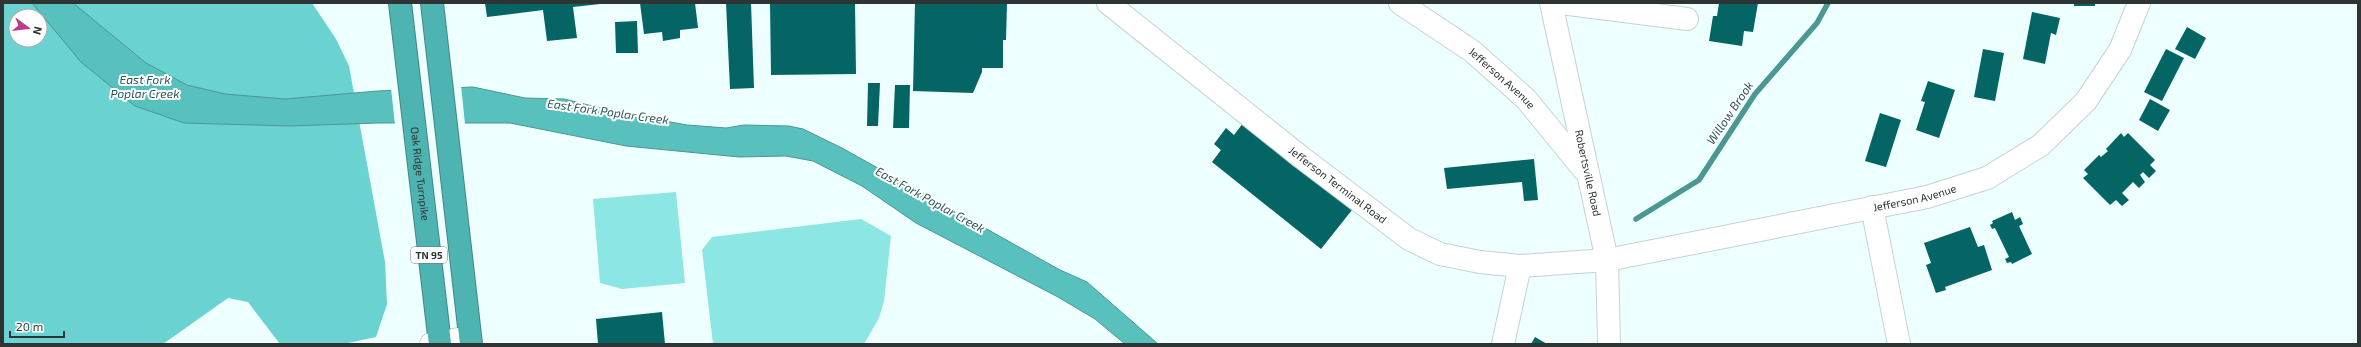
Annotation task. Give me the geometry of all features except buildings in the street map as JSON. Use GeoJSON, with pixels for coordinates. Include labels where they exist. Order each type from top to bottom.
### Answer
{"type":"FeatureCollection","features":[{"type":"Feature","properties":{"kind":"highway","name":"Oak Ridge Turnpike"},"geometry":{"type":"LineString","coordinates":[[400,3],[436,344]]}},
{"type":"Feature","properties":{"kind":"highway"},"geometry":{"type":"LineString","coordinates":[[432,3],[448,162],[470,340]]}},
{"type":"Feature","properties":{"kind":"street","name":"Jefferson Terminal Road"},"geometry":{"type":"LineString","coordinates":[[1108,3],[1301,157],[1409,239],[1440,254],[1480,262],[1520,266],[1607,260]]}},
{"type":"Feature","properties":{"kind":"street","name":"Jefferson Avenue"},"geometry":{"type":"LineString","coordinates":[[1400,3],[1472,51],[1526,99],[1586,173]]}},
{"type":"Feature","properties":{"kind":"street","name":"Robertsville Road"},"geometry":{"type":"LineString","coordinates":[[1551,3],[1586,173],[1607,260],[1609,344]]}},
{"type":"Feature","properties":{"kind":"street"},"geometry":{"type":"LineString","coordinates":[[1561,3],[1687,19]]}},
{"type":"Feature","properties":{"kind":"street","name":"Jefferson Avenue"},"geometry":{"type":"LineString","coordinates":[[1607,260],[1928,197],[1967,186],[1988,178],[2041,145],[2086,101],[2123,44],[2139,3]]}},
{"type":"Feature","properties":{"kind":"street"},"geometry":{"type":"LineString","coordinates":[[1872,207],[1898,344]]}},
{"type":"Feature","properties":{"kind":"street"},"geometry":{"type":"LineString","coordinates":[[1503,344],[1520,266]]}},
{"type":"Feature","properties":{"kind":"street"},"geometry":{"type":"LineString","coordinates":[[436,344],[470,340]]}},
{"type":"Feature","properties":{"kind":"shaded area"},"geometry":{"type":"Polygon","coordinates":[[[3,3],[312,3],[336,39],[349,66],[385,262],[387,304],[376,337],[343,344],[280,344],[248,302],[228,298],[163,344],[3,344],[3,3]]]}},
{"type":"Feature","properties":{"kind":"shaded area"},"geometry":{"type":"Polygon","coordinates":[[[676,192],[685,283],[622,289],[600,283],[593,199],[676,192]]]}},
{"type":"Feature","properties":{"kind":"shaded area"},"geometry":{"type":"Polygon","coordinates":[[[861,219],[891,236],[884,301],[879,318],[864,344],[713,344],[702,250],[712,237],[861,219]]]}},
{"type":"Feature","properties":{"kind":"water","name":"East Fork Poplar Creek"},"geometry":{"type":"Polygon","coordinates":[[[32,3],[73,3],[146,63],[187,85],[225,94],[285,99],[377,91],[473,87],[525,98],[564,99],[621,113],[687,125],[726,128],[744,125],[789,126],[803,129],[842,148],[1060,270],[1087,282],[1158,344],[1125,344],[1095,319],[1058,297],[916,223],[862,186],[813,161],[786,156],[739,157],[626,146],[510,123],[378,123],[289,126],[184,123],[135,106],[81,62],[48,22],[48,8],[36,8],[32,3]]]}},
{"type":"Feature","properties":{"kind":"pier"},"geometry":{"type":"Polygon","coordinates":[[[461,85],[465,124],[395,125],[391,88],[461,85]]]}},
{"type":"Feature","properties":{"kind":"waterway","name":"Willow Brook"},"geometry":{"type":"LineString","coordinates":[[1636,219],[1699,180],[1755,94],[1817,23],[1828,3]]}}]}
